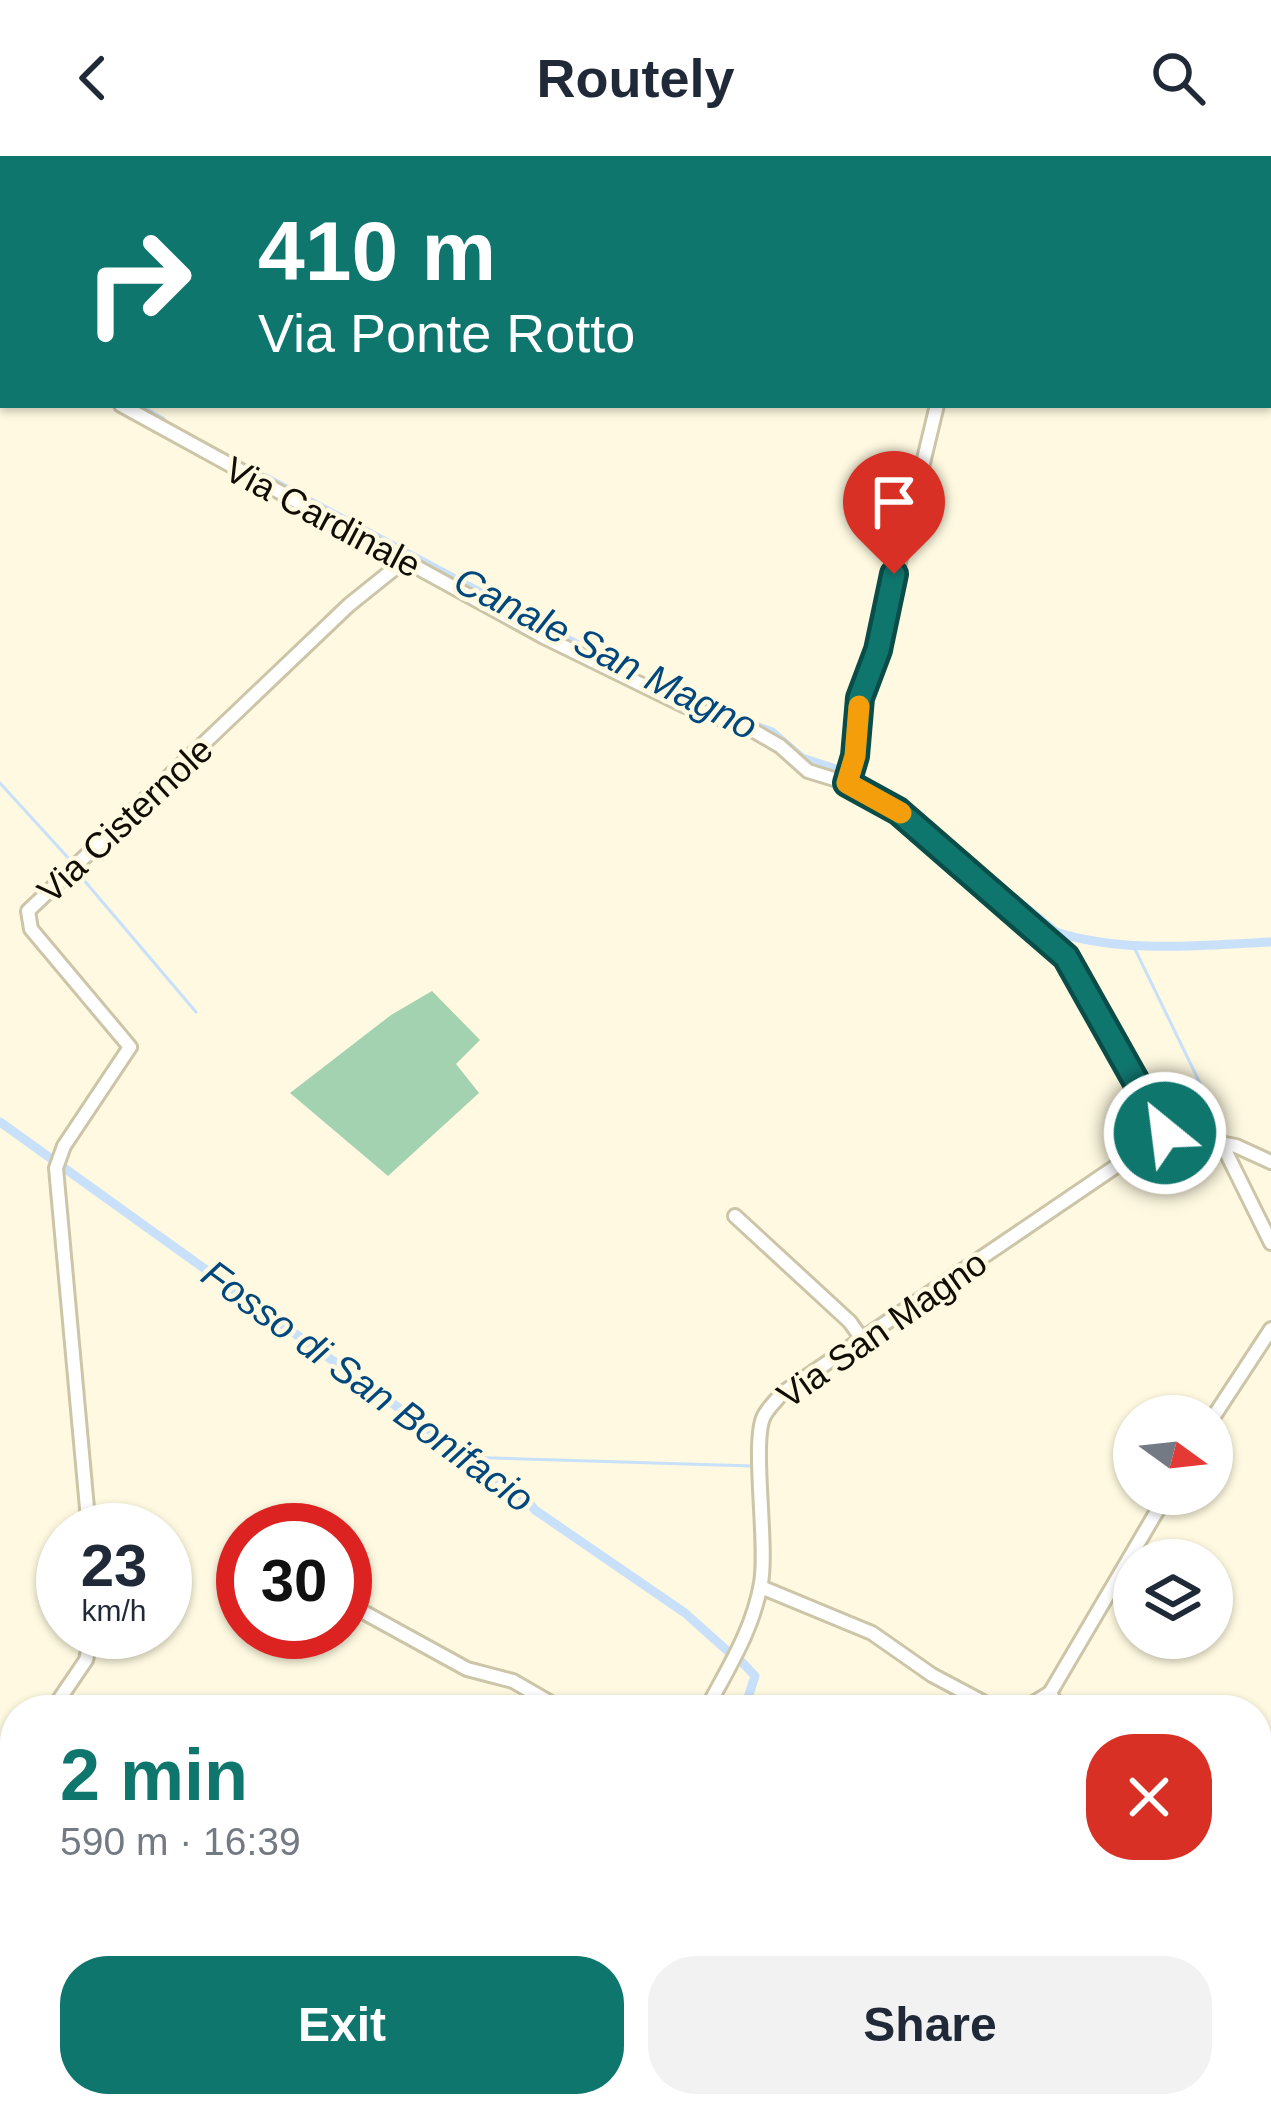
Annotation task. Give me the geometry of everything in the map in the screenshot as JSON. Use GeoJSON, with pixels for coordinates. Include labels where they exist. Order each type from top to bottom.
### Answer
{"type":"FeatureCollection","features":[{"type":"Feature","properties":{"kind":"street","name":"Via Cardinale"},"geometry":{"type":"LineString","coordinates":[[126,408],[664,696],[771,740],[808,772],[849,778],[898,811],[1066,957],[1165,1133]]}},
{"type":"Feature","properties":{"kind":"street"},"geometry":{"type":"LineString","coordinates":[[849,778],[860,698],[882,633],[936,408]]}},
{"type":"Feature","properties":{"kind":"street","name":"Via Cisternole"},"geometry":{"type":"LineString","coordinates":[[87,1503],[56,1163],[130,1047],[31,929],[28,911],[349,605],[405,560]]}},
{"type":"Feature","properties":{"kind":"street"},"geometry":{"type":"LineString","coordinates":[[1165,1133],[1228,1145],[1271,1162]]}},
{"type":"Feature","properties":{"kind":"street","name":"Via San Magno"},"geometry":{"type":"LineString","coordinates":[[714,1695],[753,1623],[764,1504],[759,1439],[763,1418],[781,1394],[1165,1133]]}},
{"type":"Feature","properties":{"kind":"street"},"geometry":{"type":"LineString","coordinates":[[1228,1145],[1271,1243]]}},
{"type":"Feature","properties":{"kind":"street"},"geometry":{"type":"LineString","coordinates":[[735,1216],[850,1322],[862,1339]]}},
{"type":"Feature","properties":{"kind":"street"},"geometry":{"type":"LineString","coordinates":[[1228,1395],[1271,1330]]}},
{"type":"Feature","properties":{"kind":"street"},"geometry":{"type":"LineString","coordinates":[[1047,1695],[1155,1515]]}},
{"type":"Feature","properties":{"kind":"street"},"geometry":{"type":"LineString","coordinates":[[760,1586],[872,1633],[932,1676],[969,1695]]}},
{"type":"Feature","properties":{"kind":"street"},"geometry":{"type":"LineString","coordinates":[[372,1617],[467,1669],[513,1681],[537,1695]]}},
{"type":"Feature","properties":{"kind":"street"},"geometry":{"type":"LineString","coordinates":[[62,1695],[86,1659]]}},
{"type":"Feature","properties":{"kind":"green space"},"geometry":{"type":"Polygon","coordinates":[[[432,991],[480,1040],[456,1064],[479,1093],[388,1176],[290,1093],[391,1015],[432,991]]]}},
{"type":"Feature","properties":{"kind":"waterway","name":"Canale San Magno"},"geometry":{"type":"LineString","coordinates":[[139,408],[162,421]]}},
{"type":"Feature","properties":{"kind":"waterway","name":"Canale San Magno"},"geometry":{"type":"LineString","coordinates":[[266,478],[627,671]]}},
{"type":"Feature","properties":{"kind":"waterway","name":"Canale San Magno"},"geometry":{"type":"LineString","coordinates":[[713,710],[772,732],[802,758],[845,772],[892,799],[1056,932],[1135,946],[1271,942]]}},
{"type":"Feature","properties":{"kind":"waterway"},"geometry":{"type":"LineString","coordinates":[[0,783],[71,861]]}},
{"type":"Feature","properties":{"kind":"waterway"},"geometry":{"type":"LineString","coordinates":[[77,872],[196,1012]]}},
{"type":"Feature","properties":{"kind":"waterway"},"geometry":{"type":"LineString","coordinates":[[1132,943],[1228,1141]]}},
{"type":"Feature","properties":{"kind":"waterway"},"geometry":{"type":"LineString","coordinates":[[112,1084],[133,1053]]}},
{"type":"Feature","properties":{"kind":"waterway","name":"Fosso di San Bonifacio"},"geometry":{"type":"LineString","coordinates":[[0,1122],[535,1510],[685,1613],[732,1655]]}},
{"type":"Feature","properties":{"kind":"waterway"},"geometry":{"type":"LineString","coordinates":[[1232,1150],[1271,1229]]}},
{"type":"Feature","properties":{"kind":"waterway"},"geometry":{"type":"LineString","coordinates":[[463,1457],[752,1466]]}},
{"type":"Feature","properties":{"kind":"waterway","name":"Fosso di San Bonifacio"},"geometry":{"type":"LineString","coordinates":[[740,1660],[755,1676],[749,1695]]}},
{"type":"Feature","properties":{"kind":"slow traffic"},"geometry":{"type":"LineString","coordinates":[[859,706],[853,770],[847,783],[901,813]]}},
{"type":"Feature","properties":{"kind":"route"},"geometry":{"type":"LineString","coordinates":[[894,574],[878,650],[860,698],[853,770],[847,783],[888,803],[1066,957],[1165,1133]]}}]}
